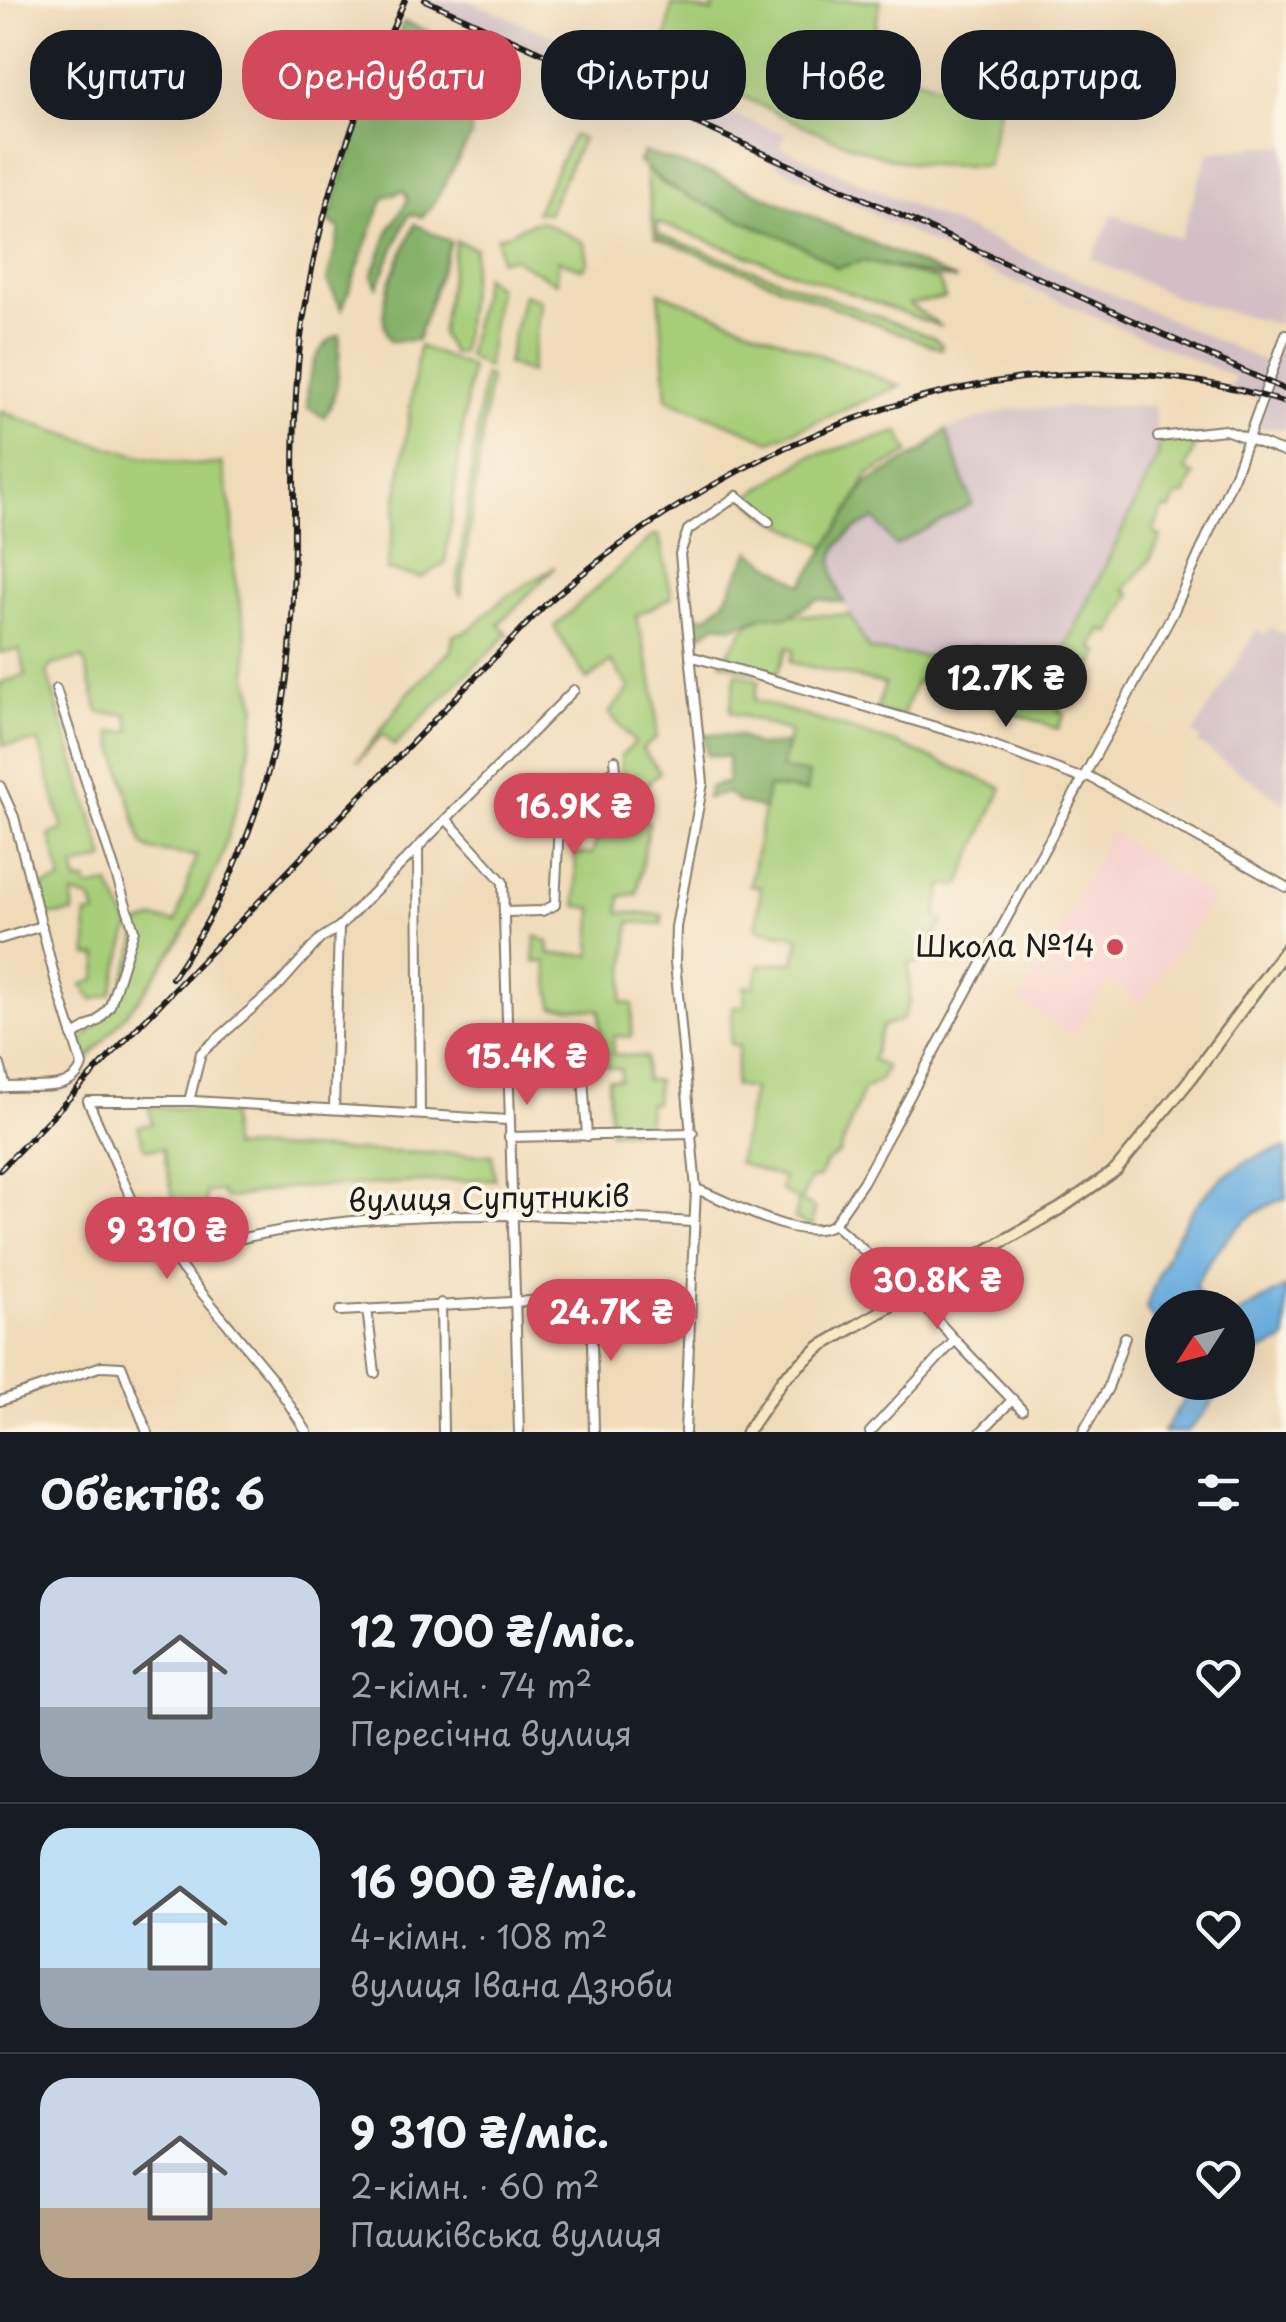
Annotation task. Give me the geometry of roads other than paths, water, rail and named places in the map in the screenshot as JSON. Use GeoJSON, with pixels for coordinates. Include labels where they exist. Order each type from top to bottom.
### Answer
{"type":"FeatureCollection","features":[{"type":"Feature","properties":{"kind":"street"},"geometry":{"type":"LineString","coordinates":[[696,1188],[797,1229],[818,1231],[834,1224],[864,1182],[1014,912],[1196,567],[1286,334]]}},
{"type":"Feature","properties":{"kind":"street"},"geometry":{"type":"LineString","coordinates":[[1158,437],[1211,429],[1246,436],[1286,453]]}},
{"type":"Feature","properties":{"kind":"street"},"geometry":{"type":"LineString","coordinates":[[685,1432],[696,1188],[675,962],[676,927],[703,783],[680,591],[680,554],[688,530],[737,496],[769,522]]}},
{"type":"Feature","properties":{"kind":"street"},"geometry":{"type":"LineString","coordinates":[[690,656],[974,738],[1083,776],[1137,800],[1286,887]]}},
{"type":"Feature","properties":{"kind":"street"},"geometry":{"type":"LineString","coordinates":[[56,688],[134,930],[110,1006],[98,1021],[72,1036]]}},
{"type":"Feature","properties":{"kind":"street"},"geometry":{"type":"LineString","coordinates":[[189,1100],[201,1053],[280,984],[320,939],[339,927],[574,690]]}},
{"type":"Feature","properties":{"kind":"street"},"geometry":{"type":"LineString","coordinates":[[504,912],[542,911],[554,905],[559,823],[598,779],[616,770],[615,760]]}},
{"type":"Feature","properties":{"kind":"street"},"geometry":{"type":"LineString","coordinates":[[0,786],[18,831],[82,1065],[72,1079],[44,1088],[3,1088],[0,1065]]}},
{"type":"Feature","properties":{"kind":"street"},"geometry":{"type":"LineString","coordinates":[[447,820],[502,882],[519,1432]]}},
{"type":"Feature","properties":{"kind":"street"},"geometry":{"type":"LineString","coordinates":[[418,849],[420,1114]]}},
{"type":"Feature","properties":{"kind":"street"},"geometry":{"type":"LineString","coordinates":[[0,939],[42,926]]}},
{"type":"Feature","properties":{"kind":"street"},"geometry":{"type":"LineString","coordinates":[[334,1109],[339,927]]}},
{"type":"Feature","properties":{"kind":"street"},"geometry":{"type":"LineString","coordinates":[[747,1432],[783,1378],[822,1346],[1061,1208],[1116,1170],[1184,1088],[1286,949]]}},
{"type":"Feature","properties":{"kind":"street"},"geometry":{"type":"LineString","coordinates":[[507,1032],[580,1032],[587,1136]]}},
{"type":"Feature","properties":{"kind":"street"},"geometry":{"type":"LineString","coordinates":[[307,1432],[272,1378],[140,1218],[88,1101],[189,1100],[508,1120]]}},
{"type":"Feature","properties":{"kind":"street"},"geometry":{"type":"LineString","coordinates":[[509,1137],[693,1133]]}},
{"type":"Feature","properties":{"kind":"street","name":"вулиця Супутників"},"geometry":{"type":"LineString","coordinates":[[171,1258],[260,1233],[355,1220],[692,1222]]}},
{"type":"Feature","properties":{"kind":"street"},"geometry":{"type":"LineString","coordinates":[[834,1224],[912,1294],[1022,1410]]}},
{"type":"Feature","properties":{"kind":"street"},"geometry":{"type":"LineString","coordinates":[[340,1311],[590,1298],[594,1432]]}},
{"type":"Feature","properties":{"kind":"street"},"geometry":{"type":"LineString","coordinates":[[441,1303],[443,1432]]}},
{"type":"Feature","properties":{"kind":"street"},"geometry":{"type":"LineString","coordinates":[[367,1309],[376,1373]]}},
{"type":"Feature","properties":{"kind":"street"},"geometry":{"type":"LineString","coordinates":[[1083,1432],[1108,1388],[1125,1337]]}},
{"type":"Feature","properties":{"kind":"street"},"geometry":{"type":"LineString","coordinates":[[870,1432],[955,1340]]}},
{"type":"Feature","properties":{"kind":"street"},"geometry":{"type":"LineString","coordinates":[[0,1400],[102,1366],[122,1368],[147,1432]]}},
{"type":"Feature","properties":{"kind":"street"},"geometry":{"type":"LineString","coordinates":[[981,1432],[1013,1399]]}},
{"type":"Feature","properties":{"kind":"water"},"geometry":{"type":"Polygon","coordinates":[[[1286,1148],[1286,1198],[1257,1212],[1232,1233],[1195,1286],[1197,1290],[1153,1290],[1167,1255],[1195,1207],[1234,1169],[1258,1156],[1286,1148]]]}},
{"type":"Feature","properties":{"kind":"water"},"geometry":{"type":"Polygon","coordinates":[[[1286,1287],[1286,1340],[1255,1355],[1255,1304],[1286,1287]]]}},
{"type":"Feature","properties":{"kind":"water"},"geometry":{"type":"Polygon","coordinates":[[[1184,1400],[1215,1400],[1188,1432],[1163,1432],[1184,1400]]]}},
{"type":"Feature","properties":{"kind":"railway"},"geometry":{"type":"LineString","coordinates":[[172,978],[233,870],[273,752],[288,670],[297,386],[307,296],[338,168],[405,0]]}},
{"type":"Feature","properties":{"kind":"railway"},"geometry":{"type":"LineString","coordinates":[[425,0],[1286,390]]}},
{"type":"Feature","properties":{"kind":"railway"},"geometry":{"type":"LineString","coordinates":[[0,1170],[545,605],[623,543],[707,488],[797,442],[891,407],[988,383],[1087,374],[1187,380],[1286,403]]}},
{"type":"Feature","properties":{"kind":"place","name":"Школа №14"},"geometry":{"type":"Point","coordinates":[1115,947]}}]}
